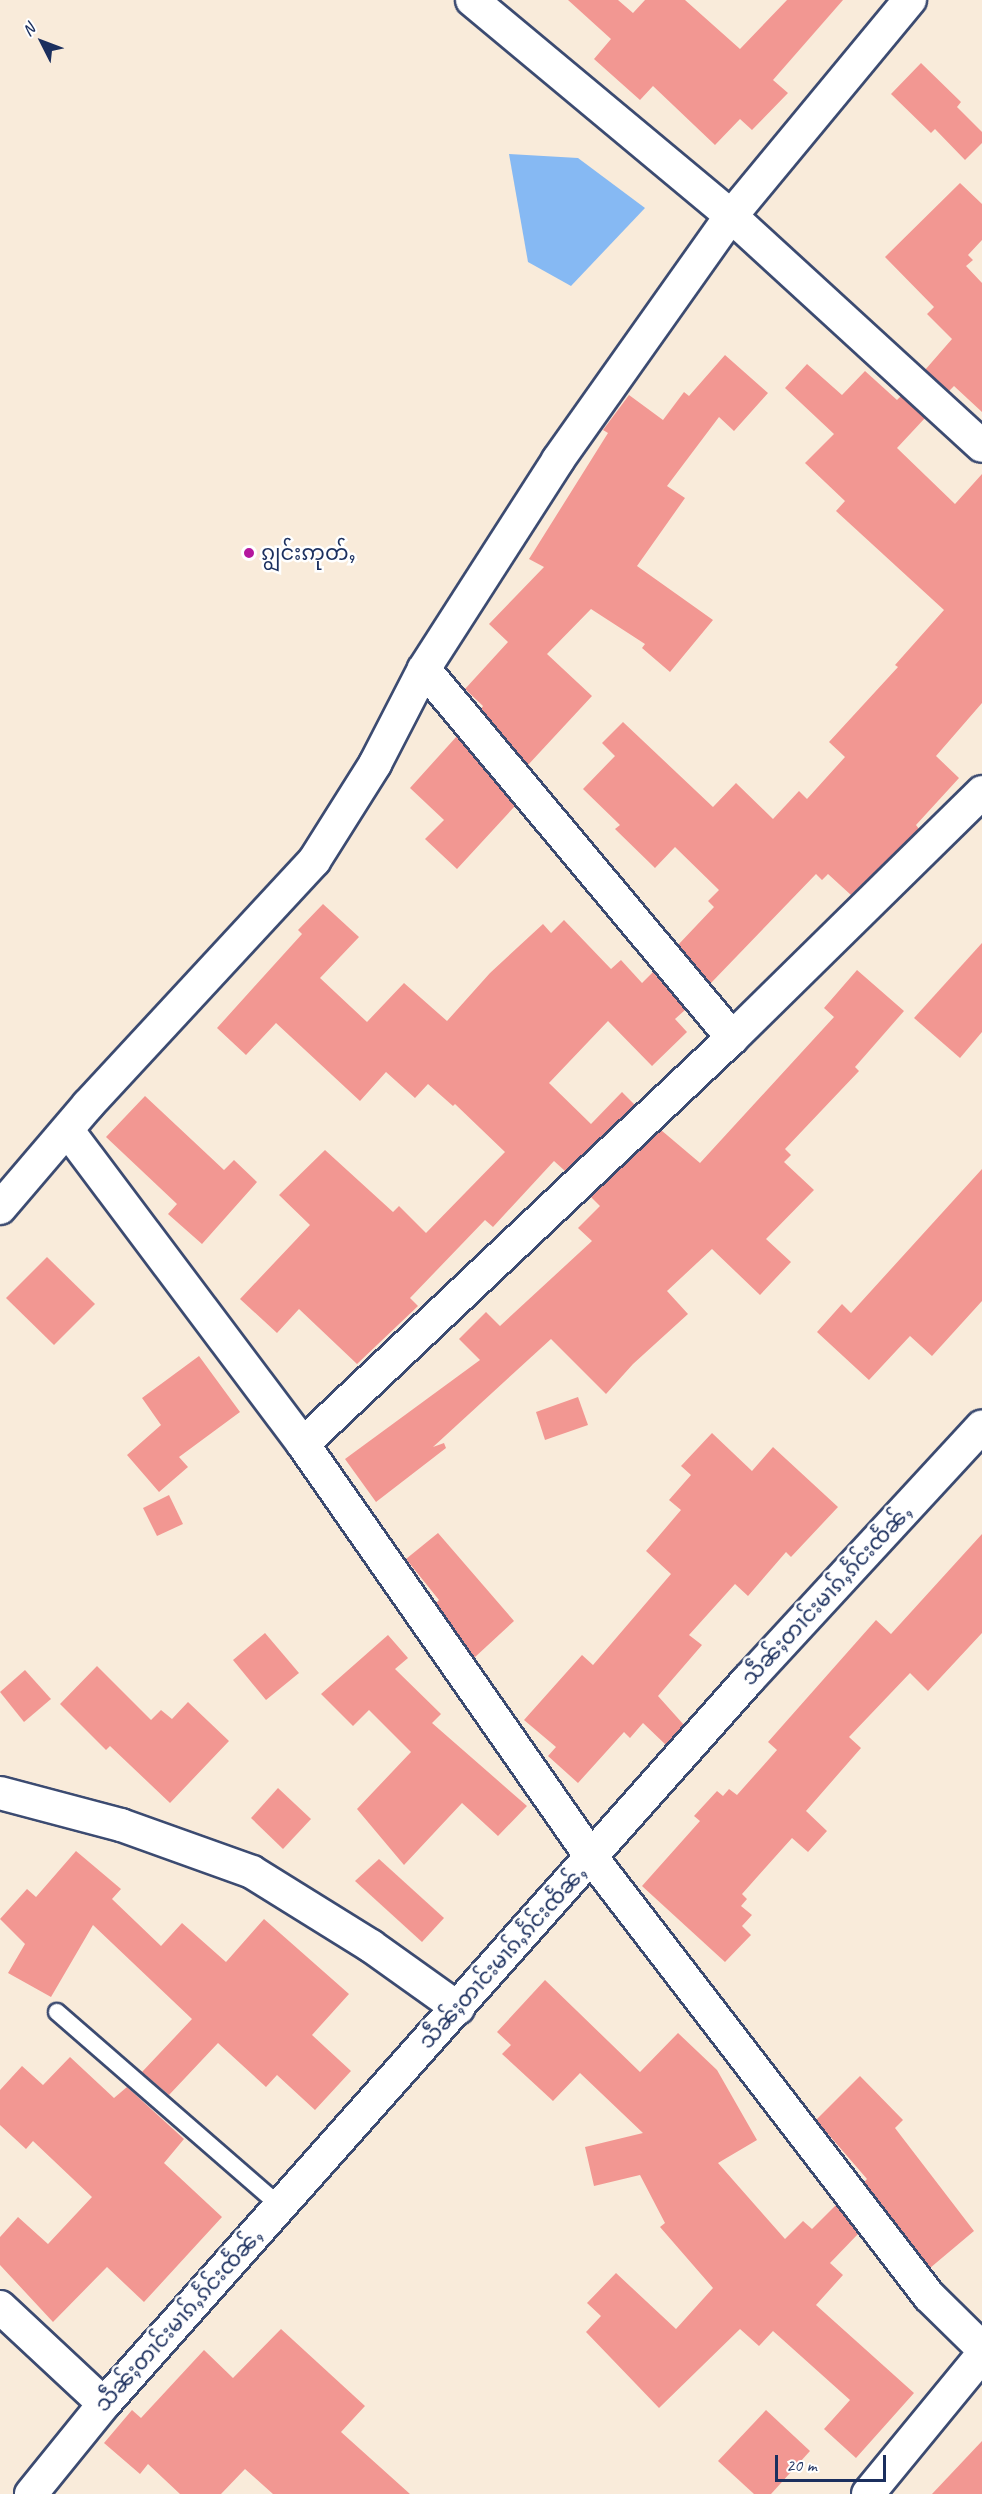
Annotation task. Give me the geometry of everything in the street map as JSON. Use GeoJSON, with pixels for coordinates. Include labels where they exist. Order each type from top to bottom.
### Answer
{"type":"FeatureCollection","features":[{"type":"Feature","properties":{"kind":"street"},"geometry":{"type":"LineString","coordinates":[[472,0],[730,216],[982,446]]}},
{"type":"Feature","properties":{"kind":"street"},"geometry":{"type":"LineString","coordinates":[[0,1208],[314,861],[375,764],[424,669],[558,460],[730,216],[909,0]]}},
{"type":"Feature","properties":{"kind":"street"},"geometry":{"type":"LineString","coordinates":[[424,669],[732,1038]]}},
{"type":"Feature","properties":{"kind":"street"},"geometry":{"type":"LineString","coordinates":[[303,1444],[732,1038],[982,792]]}},
{"type":"Feature","properties":{"kind":"street"},"geometry":{"type":"LineString","coordinates":[[68,1131],[303,1444],[592,1858],[929,2296],[982,2348]]}},
{"type":"Feature","properties":{"kind":"street","name":"သဵၼ်ႈတၢင်းမၢၵ်ႇၵႅင်းၸႅၼ်ႇ"},"geometry":{"type":"LineString","coordinates":[[31,2494],[104,2403],[592,1858],[748,1680],[982,1426]]}},
{"type":"Feature","properties":{"kind":"street"},"geometry":{"type":"LineString","coordinates":[[0,1793],[121,1825],[252,1872],[371,1946],[458,2008]]}},
{"type":"Feature","properties":{"kind":"street"},"geometry":{"type":"LineString","coordinates":[[0,2307],[104,2403]]}},
{"type":"Feature","properties":{"kind":"street"},"geometry":{"type":"LineString","coordinates":[[868,2494],[982,2355]]}},
{"type":"Feature","properties":{"kind":"lane"},"geometry":{"type":"LineString","coordinates":[[57,2012],[280,2206]]}},
{"type":"Feature","properties":{"kind":"water"},"geometry":{"type":"Polygon","coordinates":[[[509,154],[578,158],[645,208],[571,286],[528,262],[509,154]]]}},
{"type":"Feature","properties":{"kind":"building"},"geometry":{"type":"Polygon","coordinates":[[[568,0],[618,0],[633,13],[645,0],[685,0],[740,49],[787,0],[843,0],[773,80],[788,93],[752,130],[740,119],[715,145],[653,86],[640,100],[594,59],[611,39],[568,0]]]}},
{"type":"Feature","properties":{"kind":"building"},"geometry":{"type":"Polygon","coordinates":[[[921,63],[961,102],[957,107],[982,132],[982,143],[965,160],[935,129],[931,133],[891,94],[921,63]]]}},
{"type":"Feature","properties":{"kind":"building"},"geometry":{"type":"Polygon","coordinates":[[[960,183],[982,204],[982,240],[968,255],[973,260],[966,266],[982,283],[982,412],[954,386],[949,391],[925,370],[952,339],[927,314],[934,307],[885,257],[960,183]]]}},
{"type":"Feature","properties":{"kind":"building"},"geometry":{"type":"Polygon","coordinates":[[[725,355],[768,393],[734,431],[719,417],[667,486],[685,498],[637,566],[713,620],[670,672],[642,648],[645,644],[591,609],[547,654],[592,696],[528,765],[481,709],[483,706],[465,689],[508,642],[489,624],[544,567],[529,559],[608,433],[603,430],[629,395],[663,420],[684,392],[689,396],[725,355]]]}},
{"type":"Feature","properties":{"kind":"building"},"geometry":{"type":"Polygon","coordinates":[[[807,364],[842,395],[865,371],[897,400],[901,396],[925,418],[897,448],[955,504],[982,474],[982,703],[936,756],[959,778],[916,825],[919,829],[851,895],[828,874],[822,880],[816,874],[710,984],[678,945],[714,907],[708,901],[719,890],[675,847],[655,868],[615,829],[620,825],[583,789],[615,756],[602,743],[623,722],[713,807],[736,783],[773,819],[799,791],[807,799],[845,757],[829,742],[898,667],[895,665],[944,610],[836,511],[845,501],[805,463],[834,434],[785,388],[807,364]]]}},
{"type":"Feature","properties":{"kind":"building"},"geometry":{"type":"Polygon","coordinates":[[[457,736],[515,806],[457,869],[425,839],[444,820],[410,788],[457,736]]]}},
{"type":"Feature","properties":{"kind":"building"},"geometry":{"type":"Polygon","coordinates":[[[323,904],[359,937],[320,978],[367,1022],[404,983],[447,1021],[490,973],[543,924],[551,933],[564,920],[611,969],[621,960],[642,983],[653,972],[685,1010],[675,1019],[687,1032],[652,1066],[608,1021],[549,1083],[591,1124],[622,1092],[635,1105],[565,1171],[554,1161],[493,1227],[485,1220],[410,1298],[418,1306],[357,1364],[299,1309],[277,1333],[240,1299],[310,1225],[279,1195],[325,1150],[393,1212],[399,1206],[426,1233],[505,1152],[455,1104],[453,1106],[428,1084],[415,1098],[386,1072],[360,1101],[276,1023],[246,1055],[217,1028],[302,934],[298,930],[323,904]]]}},
{"type":"Feature","properties":{"kind":"building"},"geometry":{"type":"Polygon","coordinates":[[[982,943],[982,1032],[960,1058],[914,1018],[982,943]]]}},
{"type":"Feature","properties":{"kind":"building"},"geometry":{"type":"Polygon","coordinates":[[[857,970],[904,1011],[855,1067],[859,1071],[785,1149],[791,1155],[784,1162],[814,1190],[766,1239],[791,1262],[760,1295],[712,1249],[667,1291],[688,1314],[633,1364],[606,1394],[551,1339],[433,1447],[444,1443],[446,1448],[376,1502],[345,1459],[480,1360],[459,1339],[486,1312],[500,1326],[592,1241],[578,1228],[600,1206],[591,1197],[661,1130],[700,1163],[834,1017],[824,1008],[857,970]]]}},
{"type":"Feature","properties":{"kind":"building"},"geometry":{"type":"Polygon","coordinates":[[[145,1096],[224,1170],[234,1160],[257,1182],[202,1244],[168,1214],[177,1204],[106,1137],[145,1096]]]}},
{"type":"Feature","properties":{"kind":"building"},"geometry":{"type":"Polygon","coordinates":[[[982,1169],[982,1301],[932,1356],[910,1336],[869,1380],[817,1332],[842,1304],[851,1313],[982,1169]]]}},
{"type":"Feature","properties":{"kind":"building"},"geometry":{"type":"Polygon","coordinates":[[[47,1257],[95,1304],[54,1345],[6,1298],[47,1257]]]}},
{"type":"Feature","properties":{"kind":"building"},"geometry":{"type":"Polygon","coordinates":[[[199,1356],[240,1412],[179,1457],[188,1467],[159,1492],[127,1455],[161,1425],[142,1398],[199,1356]]]}},
{"type":"Feature","properties":{"kind":"building"},"geometry":{"type":"Polygon","coordinates":[[[578,1397],[588,1425],[545,1440],[536,1412],[578,1397]]]}},
{"type":"Feature","properties":{"kind":"building"},"geometry":{"type":"Polygon","coordinates":[[[712,1433],[752,1471],[773,1447],[838,1507],[791,1557],[786,1552],[748,1596],[735,1584],[689,1635],[702,1645],[658,1696],[684,1725],[666,1745],[643,1723],[630,1738],[624,1732],[578,1783],[548,1756],[556,1747],[524,1720],[582,1655],[593,1665],[671,1574],[646,1551],[681,1510],[669,1500],[691,1475],[681,1466],[712,1433]]]}},
{"type":"Feature","properties":{"kind":"building"},"geometry":{"type":"Polygon","coordinates":[[[169,1495],[183,1524],[157,1536],[143,1508],[169,1495]]]}},
{"type":"Feature","properties":{"kind":"building"},"geometry":{"type":"Polygon","coordinates":[[[438,1533],[514,1621],[474,1658],[436,1603],[439,1600],[406,1559],[438,1533]]]}},
{"type":"Feature","properties":{"kind":"building"},"geometry":{"type":"Polygon","coordinates":[[[982,1534],[982,1633],[928,1691],[910,1673],[849,1737],[861,1748],[806,1811],[827,1831],[808,1852],[792,1838],[742,1894],[747,1899],[741,1906],[752,1915],[742,1926],[751,1935],[725,1962],[642,1886],[700,1821],[694,1816],[717,1791],[723,1796],[729,1789],[737,1795],[777,1750],[768,1742],[876,1620],[891,1634],[982,1534]]]}},
{"type":"Feature","properties":{"kind":"building"},"geometry":{"type":"Polygon","coordinates":[[[265,1633],[299,1673],[266,1700],[233,1660],[265,1633]]]}},
{"type":"Feature","properties":{"kind":"building"},"geometry":{"type":"Polygon","coordinates":[[[388,1635],[408,1658],[395,1669],[441,1714],[432,1723],[527,1806],[498,1836],[462,1803],[404,1865],[357,1809],[411,1752],[369,1710],[353,1726],[321,1694],[388,1635]]]}},
{"type":"Feature","properties":{"kind":"building"},"geometry":{"type":"Polygon","coordinates":[[[97,1666],[151,1720],[161,1710],[172,1719],[188,1702],[229,1741],[170,1803],[110,1746],[106,1750],[60,1704],[97,1666]]]}},
{"type":"Feature","properties":{"kind":"building"},"geometry":{"type":"Polygon","coordinates":[[[25,1670],[51,1699],[24,1722],[0,1692],[25,1670]]]}},
{"type":"Feature","properties":{"kind":"building"},"geometry":{"type":"Polygon","coordinates":[[[278,1788],[311,1819],[283,1849],[251,1818],[278,1788]]]}},
{"type":"Feature","properties":{"kind":"building"},"geometry":{"type":"Polygon","coordinates":[[[76,1851],[121,1889],[112,1899],[161,1946],[182,1923],[226,1962],[264,1919],[349,1994],[312,2035],[351,2071],[315,2110],[277,2075],[266,2087],[218,2043],[169,2095],[142,2072],[192,2019],[93,1925],[51,1997],[8,1973],[25,1944],[0,1919],[27,1889],[36,1897],[76,1851]]]}},
{"type":"Feature","properties":{"kind":"building"},"geometry":{"type":"Polygon","coordinates":[[[379,1859],[444,1918],[422,1942],[355,1881],[379,1859]]]}},
{"type":"Feature","properties":{"kind":"building"},"geometry":{"type":"Polygon","coordinates":[[[545,1980],[640,2072],[678,2033],[717,2070],[757,2140],[718,2163],[785,2239],[803,2221],[812,2229],[836,2205],[858,2234],[830,2263],[843,2275],[816,2305],[914,2393],[856,2458],[824,2429],[850,2400],[773,2331],[759,2346],[740,2329],[659,2408],[586,2332],[601,2316],[587,2303],[616,2273],[676,2329],[713,2288],[660,2227],[665,2223],[640,2175],[594,2186],[585,2147],[643,2133],[580,2073],[553,2101],[502,2054],[511,2045],[497,2032],[545,1980]]]}},
{"type":"Feature","properties":{"kind":"building"},"geometry":{"type":"Polygon","coordinates":[[[70,2057],[114,2098],[127,2087],[184,2139],[164,2163],[222,2217],[144,2302],[107,2267],[53,2322],[0,2265],[0,2237],[18,2217],[48,2244],[92,2197],[33,2141],[26,2149],[0,2125],[0,2090],[22,2066],[43,2085],[70,2057]]]}},
{"type":"Feature","properties":{"kind":"building"},"geometry":{"type":"Polygon","coordinates":[[[860,2076],[903,2120],[895,2128],[974,2231],[930,2268],[864,2182],[867,2179],[816,2120],[860,2076]]]}},
{"type":"Feature","properties":{"kind":"building"},"geometry":{"type":"Polygon","coordinates":[[[281,2329],[365,2406],[341,2432],[410,2494],[273,2494],[245,2469],[221,2494],[180,2494],[148,2464],[140,2474],[104,2443],[132,2410],[141,2418],[204,2350],[233,2378],[281,2329]]]}},
{"type":"Feature","properties":{"kind":"building"},"geometry":{"type":"Polygon","coordinates":[[[766,2410],[810,2451],[771,2494],[754,2494],[718,2461],[766,2410]]]}},
{"type":"Feature","properties":{"kind":"building"},"geometry":{"type":"Polygon","coordinates":[[[982,2441],[982,2494],[932,2494],[982,2441]]]}},
{"type":"Feature","properties":{"kind":"place","name":"ၵျွင်းဢုတ်ႇ"},"geometry":{"type":"Point","coordinates":[249,553]}}]}
